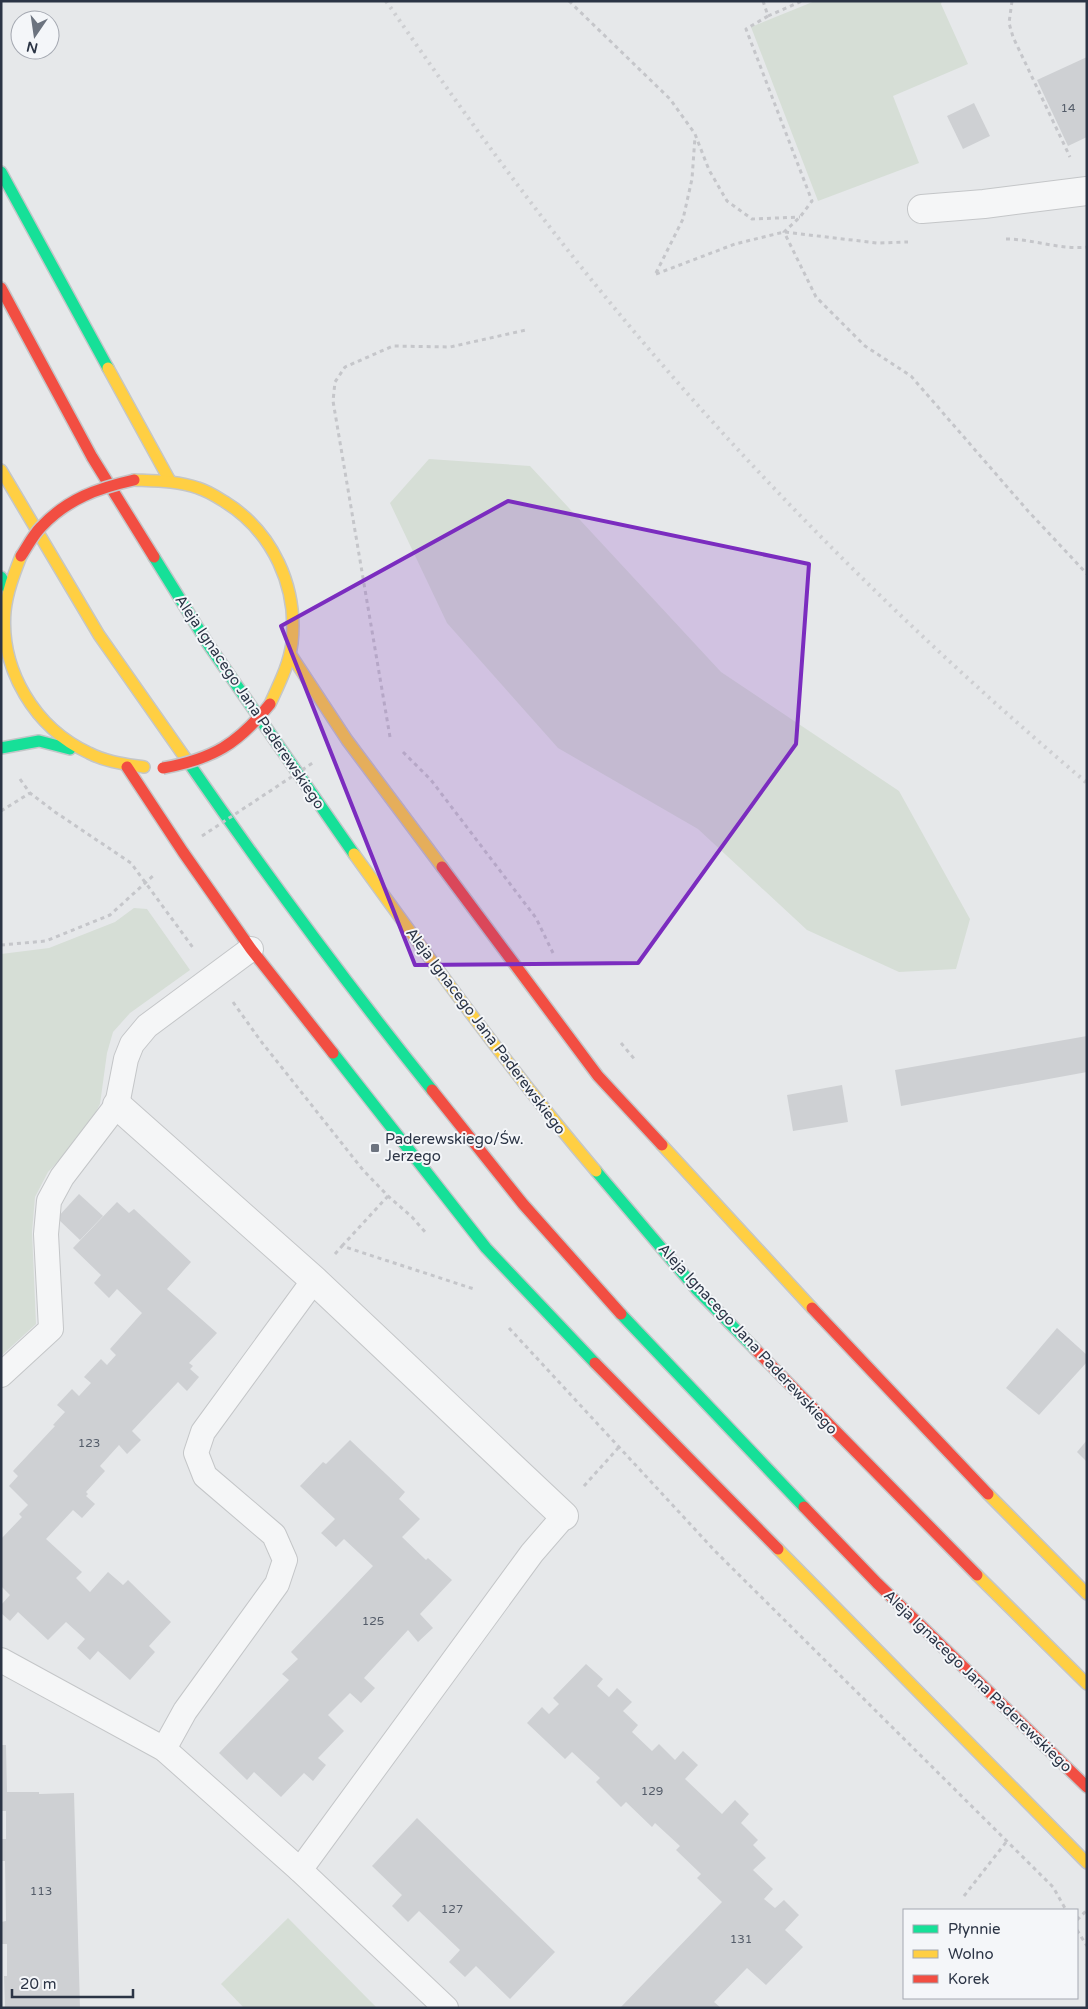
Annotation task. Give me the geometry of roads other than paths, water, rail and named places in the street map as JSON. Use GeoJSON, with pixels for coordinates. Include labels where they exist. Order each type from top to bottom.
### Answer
{"type":"FeatureCollection","features":[{"type":"Feature","properties":{"kind":"main road"},"geometry":{"type":"LineString","coordinates":[[1,172],[170,481]]}},
{"type":"Feature","properties":{"kind":"main road","name":"Aleja Ignacego Jana Paderewskiego"},"geometry":{"type":"LineString","coordinates":[[1,288],[92,457],[208,644],[314,800],[441,974],[562,1131],[697,1290],[925,1524],[1087,1684]]}},
{"type":"Feature","properties":{"kind":"main road","name":"Aleja Ignacego Jana Paderewskiego"},"geometry":{"type":"LineString","coordinates":[[1,470],[22,508],[100,635],[246,846],[381,1027],[523,1204],[646,1342],[877,1583],[1087,1787]]}},
{"type":"Feature","properties":{"kind":"main road"},"geometry":{"type":"LineString","coordinates":[[1,748],[39,741],[82,752],[127,767],[163,768],[198,760],[231,744],[258,720],[279,689],[291,655],[294,616],[286,577],[268,542],[242,513],[208,492],[170,481],[134,480],[100,488],[68,504],[42,527],[21,556],[8,589],[4,619],[6,648],[20,690],[46,726],[82,752]]}},
{"type":"Feature","properties":{"kind":"main road"},"geometry":{"type":"LineString","coordinates":[[1,577],[8,589]]}},
{"type":"Feature","properties":{"kind":"main road"},"geometry":{"type":"LineString","coordinates":[[1,660],[6,648]]}},
{"type":"Feature","properties":{"kind":"main road"},"geometry":{"type":"LineString","coordinates":[[291,655],[347,740],[598,1076],[847,1346],[1087,1594]]}},
{"type":"Feature","properties":{"kind":"main road"},"geometry":{"type":"LineString","coordinates":[[127,767],[251,949],[486,1248],[600,1368],[1087,1863]]}},
{"type":"Feature","properties":{"kind":"street"},"geometry":{"type":"LineString","coordinates":[[922,209],[984,204],[1086,191]]}},
{"type":"Feature","properties":{"kind":"street"},"geometry":{"type":"LineString","coordinates":[[117,1105],[314,1280],[561,1514]]}},
{"type":"Feature","properties":{"kind":"lane"},"geometry":{"type":"LineString","coordinates":[[1,1375],[51,1330],[46,1234],[49,1201],[62,1177],[117,1105],[126,1059],[132,1044],[148,1026],[251,949]]}},
{"type":"Feature","properties":{"kind":"lane"},"geometry":{"type":"LineString","coordinates":[[164,1749],[185,1711],[277,1584],[285,1560],[274,1535],[205,1476],[196,1453],[203,1432],[314,1280]]}},
{"type":"Feature","properties":{"kind":"lane"},"geometry":{"type":"LineString","coordinates":[[300,1870],[561,1514]]}},
{"type":"Feature","properties":{"kind":"lane"},"geometry":{"type":"LineString","coordinates":[[1,1660],[164,1749],[300,1870],[446,2008]]}},
{"type":"Feature","properties":{"kind":"railway"},"geometry":{"type":"LineString","coordinates":[[386,1],[546,223],[658,360],[715,425],[834,550],[895,610],[1022,727],[1087,783]]}},
{"type":"Feature","properties":{"kind":"place","name":"Paderewskiego/Św. Jerzego"},"geometry":{"type":"Point","coordinates":[375,1148]}}]}
